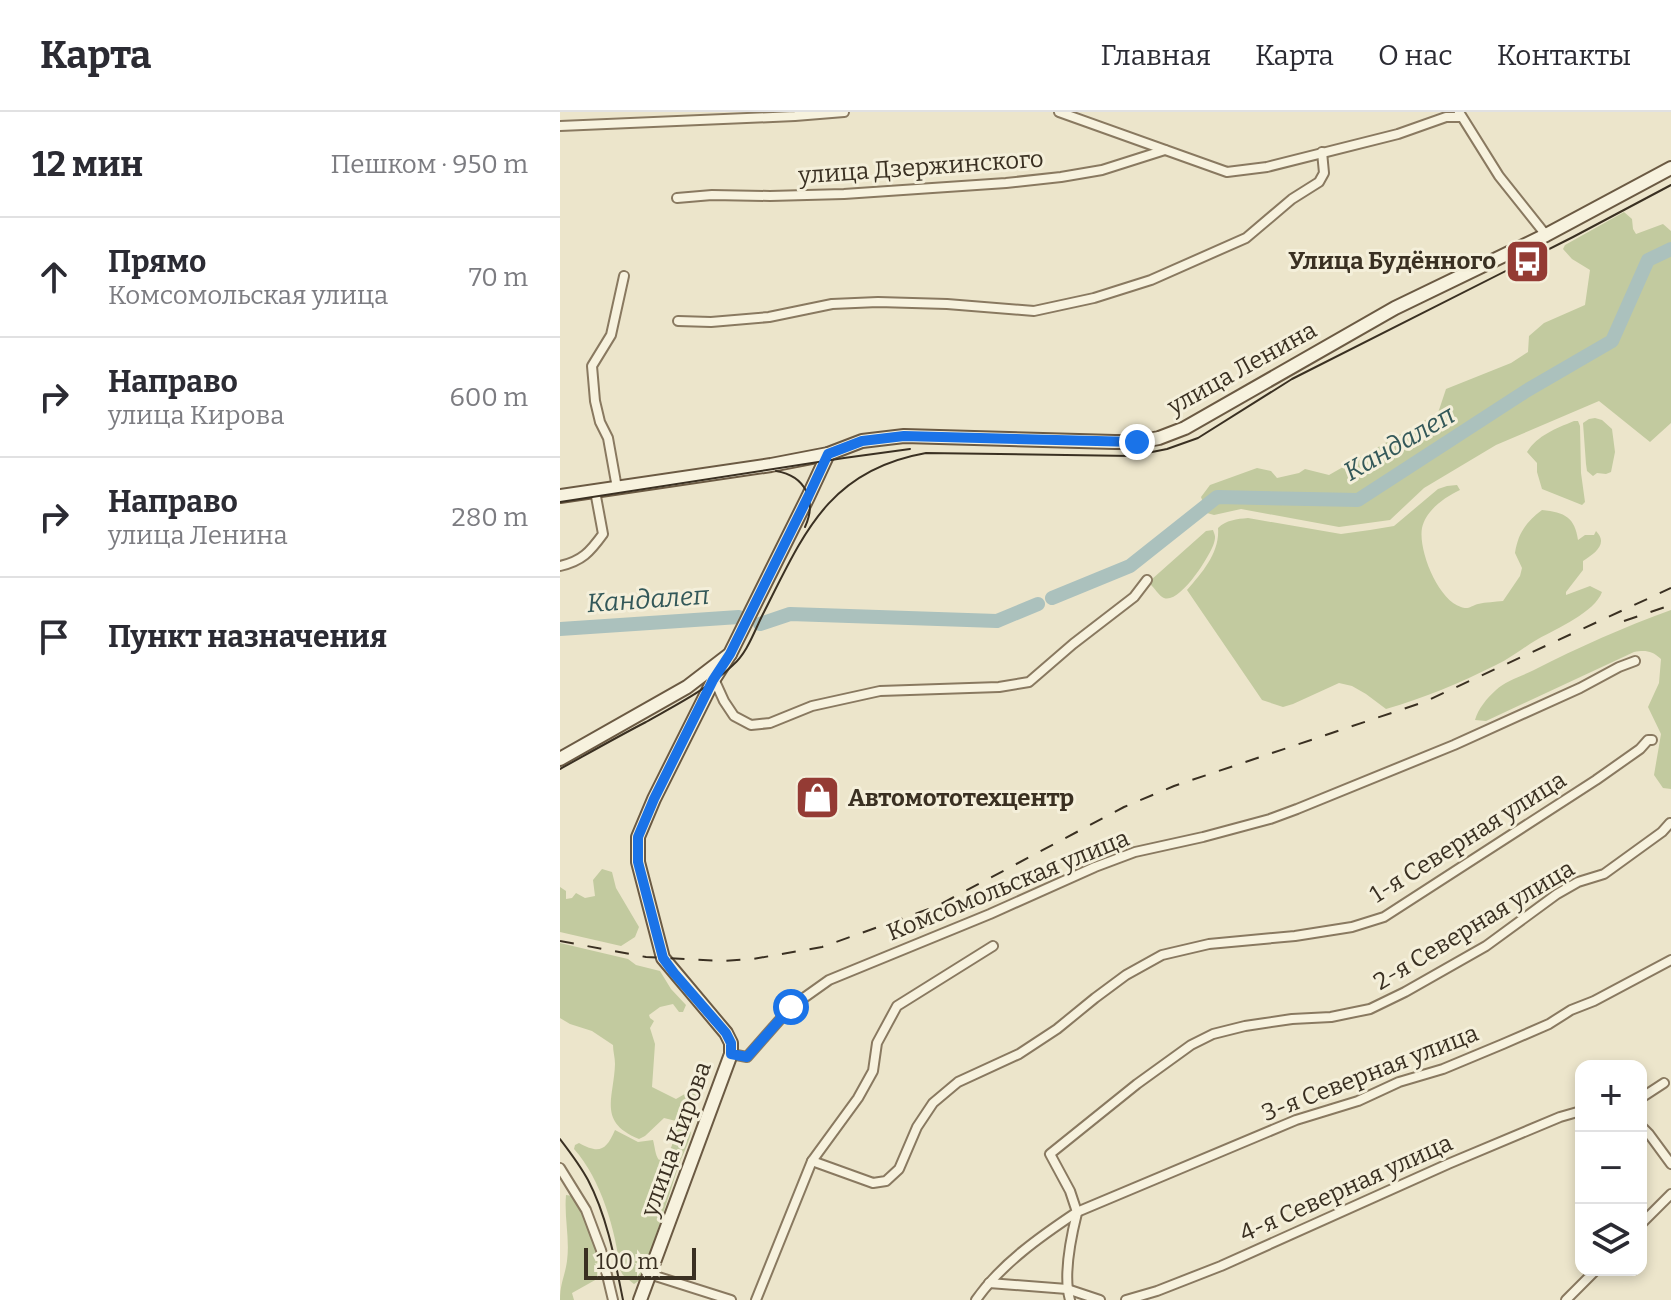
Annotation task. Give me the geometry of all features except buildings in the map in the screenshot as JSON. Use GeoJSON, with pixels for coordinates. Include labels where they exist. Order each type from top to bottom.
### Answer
{"type":"FeatureCollection","features":[{"type":"Feature","properties":{"kind":"main road","name":"улица Ленина"},"geometry":{"type":"LineString","coordinates":[[560,496],[771,465],[828,454],[862,441],[904,436],[1115,442],[1159,438],[1185,428],[1395,308],[1546,235],[1671,168]]}},
{"type":"Feature","properties":{"kind":"main road","name":"улица Кирова"},"geometry":{"type":"LineString","coordinates":[[640,1300],[731,1054],[731,1043],[663,958],[638,862],[638,837],[654,799],[714,679],[730,654],[828,454]]}},
{"type":"Feature","properties":{"kind":"main road","name":"улица Кирова"},"geometry":{"type":"LineString","coordinates":[[560,759],[687,687],[730,654]]}},
{"type":"Feature","properties":{"kind":"street"},"geometry":{"type":"LineString","coordinates":[[560,126],[844,112]]}},
{"type":"Feature","properties":{"kind":"street"},"geometry":{"type":"LineString","coordinates":[[1059,112],[1227,172],[1267,167],[1398,134],[1460,114],[1499,176],[1546,235]]}},
{"type":"Feature","properties":{"kind":"street","name":"улица Дзержинского"},"geometry":{"type":"LineString","coordinates":[[677,198],[844,194],[1006,183],[1102,170],[1165,150]]}},
{"type":"Feature","properties":{"kind":"street"},"geometry":{"type":"LineString","coordinates":[[678,321],[740,320],[832,304],[878,302],[1034,311],[1094,298],[1151,280],[1246,238],[1292,199],[1319,182],[1324,173],[1322,152]]}},
{"type":"Feature","properties":{"kind":"street"},"geometry":{"type":"LineString","coordinates":[[617,488],[608,438],[595,401],[592,366],[611,335],[624,276]]}},
{"type":"Feature","properties":{"kind":"street"},"geometry":{"type":"LineString","coordinates":[[560,566],[576,563],[603,534],[595,491]]}},
{"type":"Feature","properties":{"kind":"street"},"geometry":{"type":"LineString","coordinates":[[714,679],[734,716],[751,725],[770,723],[812,706],[880,691],[999,687],[1029,682],[1134,597],[1147,580]]}},
{"type":"Feature","properties":{"kind":"street","name":"Комсомольская улица"},"geometry":{"type":"LineString","coordinates":[[731,1054],[747,1057],[791,1007],[829,980],[1135,852],[1203,837],[1297,809],[1454,745],[1635,661]]}},
{"type":"Feature","properties":{"kind":"street","name":"1-я Северная улица"},"geometry":{"type":"LineString","coordinates":[[812,1161],[873,1183],[886,1181],[899,1169],[917,1127],[933,1103],[958,1082],[1019,1054],[1057,1029],[1126,975],[1162,955],[1209,944],[1295,936],[1352,927],[1384,917],[1596,780],[1652,740]]}},
{"type":"Feature","properties":{"kind":"street","name":"2-я Северная улица"},"geometry":{"type":"LineString","coordinates":[[1077,1212],[1070,1191],[1050,1154],[1191,1045],[1213,1034],[1245,1026],[1331,1017],[1370,1009],[1486,946],[1557,894],[1578,882],[1604,874],[1670,823]]}},
{"type":"Feature","properties":{"kind":"street"},"geometry":{"type":"LineString","coordinates":[[756,1300],[812,1161],[858,1098],[873,1071],[877,1043],[897,1006],[993,946]]}},
{"type":"Feature","properties":{"kind":"street","name":"3-я Северная улица"},"geometry":{"type":"LineString","coordinates":[[976,1300],[988,1283],[1054,1227],[1077,1212],[1296,1120],[1358,1101],[1399,1082],[1479,1054],[1549,1024],[1671,960]]}},
{"type":"Feature","properties":{"kind":"street"},"geometry":{"type":"LineString","coordinates":[[1647,1094],[1664,1083]]}},
{"type":"Feature","properties":{"kind":"street","name":"4-я Северная улица"},"geometry":{"type":"LineString","coordinates":[[1126,1300],[1221,1266],[1448,1164],[1575,1113]]}},
{"type":"Feature","properties":{"kind":"street"},"geometry":{"type":"LineString","coordinates":[[1647,1132],[1671,1164]]}},
{"type":"Feature","properties":{"kind":"street"},"geometry":{"type":"LineString","coordinates":[[560,1168],[586,1210],[601,1250],[613,1300]]}},
{"type":"Feature","properties":{"kind":"street"},"geometry":{"type":"LineString","coordinates":[[1647,1218],[1671,1194]]}},
{"type":"Feature","properties":{"kind":"street"},"geometry":{"type":"LineString","coordinates":[[1070,1300],[1067,1289],[1077,1212]]}},
{"type":"Feature","properties":{"kind":"street"},"geometry":{"type":"LineString","coordinates":[[649,1274],[731,1300]]}},
{"type":"Feature","properties":{"kind":"street"},"geometry":{"type":"LineString","coordinates":[[1566,1300],[1590,1276]]}},
{"type":"Feature","properties":{"kind":"street"},"geometry":{"type":"LineString","coordinates":[[988,1283],[1067,1289],[1100,1300]]}},
{"type":"Feature","properties":{"kind":"green space"},"geometry":{"type":"Polygon","coordinates":[[[1624,212],[1632,219],[1636,234],[1663,224],[1671,231],[1671,423],[1650,442],[1599,401],[1496,445],[1424,488],[1390,520],[1339,527],[1241,509],[1214,515],[1207,513],[1201,497],[1210,485],[1257,468],[1271,471],[1277,478],[1305,469],[1329,475],[1438,413],[1446,389],[1511,363],[1528,352],[1529,336],[1544,323],[1585,305],[1590,270],[1572,259],[1563,249],[1565,245],[1624,212]]]}},
{"type":"Feature","properties":{"kind":"green space"},"geometry":{"type":"Polygon","coordinates":[[[1595,418],[1612,429],[1615,452],[1611,472],[1593,476],[1587,471],[1583,423],[1595,418]]]}},
{"type":"Feature","properties":{"kind":"green space"},"geometry":{"type":"Polygon","coordinates":[[[1578,421],[1580,426],[1585,502],[1582,505],[1542,489],[1537,463],[1527,452],[1542,437],[1578,421]]]}},
{"type":"Feature","properties":{"kind":"green space"},"geometry":{"type":"Polygon","coordinates":[[[1457,485],[1460,490],[1432,510],[1422,528],[1423,549],[1431,573],[1437,585],[1453,602],[1466,608],[1503,601],[1522,568],[1515,553],[1518,540],[1527,524],[1542,510],[1557,512],[1568,518],[1578,540],[1585,535],[1594,535],[1596,531],[1600,536],[1598,548],[1583,561],[1583,570],[1566,592],[1566,595],[1590,586],[1602,592],[1598,599],[1574,619],[1502,662],[1442,690],[1386,709],[1352,686],[1339,683],[1283,707],[1262,700],[1187,590],[1213,553],[1218,528],[1236,519],[1248,518],[1341,534],[1394,526],[1438,489],[1457,485]]]}},
{"type":"Feature","properties":{"kind":"green space"},"geometry":{"type":"Polygon","coordinates":[[[1213,530],[1214,543],[1194,578],[1178,594],[1171,598],[1162,597],[1150,584],[1151,580],[1206,531],[1213,530]]]}},
{"type":"Feature","properties":{"kind":"green space"},"geometry":{"type":"Polygon","coordinates":[[[1671,610],[1671,789],[1663,788],[1654,775],[1661,734],[1648,707],[1659,683],[1661,659],[1652,653],[1634,652],[1486,721],[1475,720],[1486,700],[1504,684],[1671,610]]]}},
{"type":"Feature","properties":{"kind":"green space"},"geometry":{"type":"Polygon","coordinates":[[[602,869],[612,872],[616,888],[639,927],[635,937],[621,946],[560,932],[560,887],[566,891],[566,899],[576,893],[585,898],[595,896],[593,880],[602,869]]]}},
{"type":"Feature","properties":{"kind":"green space"},"geometry":{"type":"Polygon","coordinates":[[[560,943],[628,959],[636,965],[660,971],[686,1005],[683,1012],[679,1012],[673,1004],[660,1007],[649,1015],[654,1021],[650,1028],[655,1044],[652,1087],[676,1099],[697,1090],[700,1093],[691,1122],[664,1118],[639,1139],[617,1125],[611,1108],[615,1064],[613,1045],[592,1031],[560,1018],[560,943]]]}},
{"type":"Feature","properties":{"kind":"green space"},"geometry":{"type":"Polygon","coordinates":[[[678,1126],[689,1129],[690,1136],[640,1280],[634,1284],[620,1270],[606,1206],[592,1175],[574,1149],[575,1145],[579,1143],[592,1149],[601,1148],[615,1130],[638,1142],[653,1140],[659,1160],[670,1150],[678,1126]]]}},
{"type":"Feature","properties":{"kind":"green space"},"geometry":{"type":"Polygon","coordinates":[[[566,1195],[573,1196],[592,1237],[599,1270],[597,1279],[572,1293],[574,1300],[560,1300],[568,1253],[566,1195]]]}},
{"type":"Feature","properties":{"kind":"waterway","name":"Кандалеп"},"geometry":{"type":"LineString","coordinates":[[1052,598],[1130,566],[1217,497],[1358,500],[1526,391],[1612,341],[1648,260],[1671,249]]}},
{"type":"Feature","properties":{"kind":"waterway","name":"Кандалеп"},"geometry":{"type":"LineString","coordinates":[[760,624],[790,614],[997,621],[1038,604]]}},
{"type":"Feature","properties":{"kind":"waterway","name":"Кандалеп"},"geometry":{"type":"LineString","coordinates":[[560,629],[739,617]]}},
{"type":"Feature","properties":{"kind":"tram line"},"geometry":{"type":"LineString","coordinates":[[560,769],[691,696],[733,665],[747,647],[807,531],[843,490],[865,474],[893,461],[926,453],[1132,456],[1167,449],[1198,438],[1292,379],[1671,185]]}},
{"type":"Feature","properties":{"kind":"tram line"},"geometry":{"type":"LineString","coordinates":[[560,502],[910,449]]}},
{"type":"Feature","properties":{"kind":"tram line"},"geometry":{"type":"LineString","coordinates":[[776,471],[795,478],[806,491],[810,508],[805,527]]}},
{"type":"Feature","properties":{"kind":"tram line"},"geometry":{"type":"LineString","coordinates":[[560,1139],[595,1194],[610,1238],[623,1300]]}},
{"type":"Feature","properties":{"kind":"railway"},"geometry":{"type":"LineString","coordinates":[[560,941],[646,957],[721,961],[753,959],[822,947],[937,906],[1124,807],[1174,786],[1424,702],[1671,588]]}},
{"type":"Feature","properties":{"kind":"railway"},"geometry":{"type":"LineString","coordinates":[[1624,621],[1671,605]]}},
{"type":"Feature","properties":{"kind":"place","name":"Улица Будённого"},"geometry":{"type":"Point","coordinates":[1527,261]}},
{"type":"Feature","properties":{"kind":"place","name":"Автомототехцентр"},"geometry":{"type":"Point","coordinates":[817,798]}},
{"type":"Feature","properties":{"kind":"route"},"geometry":{"type":"LineString","coordinates":[[791,1007],[747,1057],[731,1054],[731,1043],[726,1033],[663,958],[638,862],[638,837],[716,674],[730,654],[828,454],[862,441],[904,436],[1137,442]]}}]}
